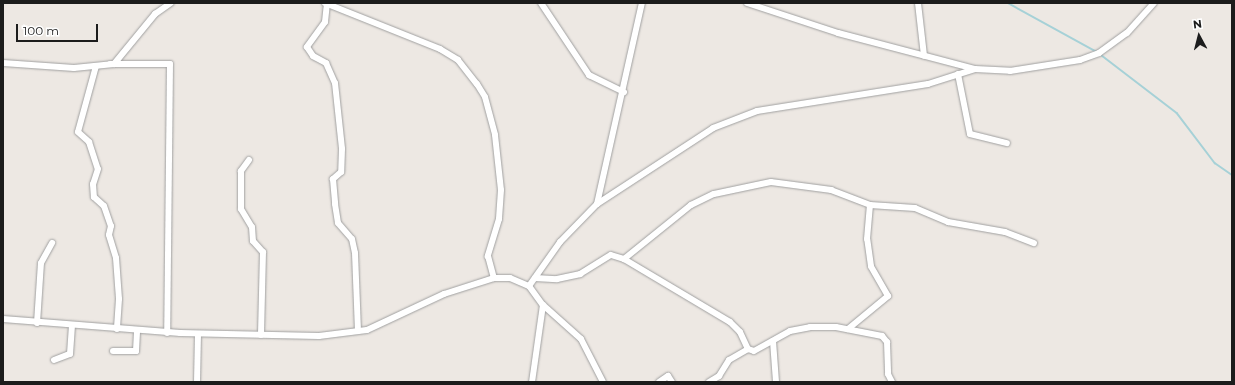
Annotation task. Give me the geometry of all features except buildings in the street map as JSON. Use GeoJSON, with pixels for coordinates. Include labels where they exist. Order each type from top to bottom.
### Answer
{"type":"FeatureCollection","features":[{"type":"Feature","properties":{"kind":"street"},"geometry":{"type":"LineString","coordinates":[[110,64],[155,14],[171,3]]}},
{"type":"Feature","properties":{"kind":"street"},"geometry":{"type":"LineString","coordinates":[[358,331],[355,253],[352,239],[338,223],[335,204],[333,179],[341,172],[342,149],[335,83],[326,63],[307,47],[325,22],[326,3],[440,49],[458,60],[481,91],[495,135],[501,190],[499,219],[488,256],[494,278]]}},
{"type":"Feature","properties":{"kind":"street"},"geometry":{"type":"LineString","coordinates":[[541,3],[590,75],[624,92]]}},
{"type":"Feature","properties":{"kind":"street"},"geometry":{"type":"LineString","coordinates":[[597,204],[624,92],[642,3]]}},
{"type":"Feature","properties":{"kind":"street"},"geometry":{"type":"LineString","coordinates":[[746,3],[924,56],[975,69],[1010,71],[1042,67],[1099,53],[1128,33],[1154,3]]}},
{"type":"Feature","properties":{"kind":"street"},"geometry":{"type":"LineString","coordinates":[[918,3],[924,56]]}},
{"type":"Feature","properties":{"kind":"street"},"geometry":{"type":"LineString","coordinates":[[3,63],[96,66],[110,64],[170,64],[168,332]]}},
{"type":"Feature","properties":{"kind":"street"},"geometry":{"type":"LineString","coordinates":[[96,66],[78,132],[89,142],[98,168],[92,184],[94,197],[104,206],[111,226],[109,235],[116,258],[119,299],[117,330]]}},
{"type":"Feature","properties":{"kind":"street"},"geometry":{"type":"LineString","coordinates":[[529,286],[560,242],[597,204],[655,164],[732,120],[757,111],[928,84],[975,69]]}},
{"type":"Feature","properties":{"kind":"street"},"geometry":{"type":"LineString","coordinates":[[958,74],[970,134],[1007,143]]}},
{"type":"Feature","properties":{"kind":"street"},"geometry":{"type":"LineString","coordinates":[[249,160],[241,171],[241,209],[252,227],[253,241],[263,252],[261,335]]}},
{"type":"Feature","properties":{"kind":"street"},"geometry":{"type":"LineString","coordinates":[[624,258],[690,205],[754,184],[794,183],[830,190],[870,205],[915,208],[948,222],[1005,232],[1034,244]]}},
{"type":"Feature","properties":{"kind":"street"},"geometry":{"type":"LineString","coordinates":[[848,329],[888,296],[871,266],[867,239],[870,205]]}},
{"type":"Feature","properties":{"kind":"street"},"geometry":{"type":"LineString","coordinates":[[37,323],[41,263],[52,243]]}},
{"type":"Feature","properties":{"kind":"street"},"geometry":{"type":"LineString","coordinates":[[535,278],[557,279],[580,274],[611,255],[624,258],[730,322],[740,332],[748,349]]}},
{"type":"Feature","properties":{"kind":"street"},"geometry":{"type":"LineString","coordinates":[[3,319],[117,330],[198,334],[320,336],[358,331],[380,325],[444,294],[494,278],[510,278],[529,286],[543,305],[581,339],[603,382]]}},
{"type":"Feature","properties":{"kind":"street"},"geometry":{"type":"LineString","coordinates":[[532,382],[543,305]]}},
{"type":"Feature","properties":{"kind":"street"},"geometry":{"type":"LineString","coordinates":[[54,360],[70,354],[72,326]]}},
{"type":"Feature","properties":{"kind":"street"},"geometry":{"type":"LineString","coordinates":[[709,382],[719,376],[729,360],[748,349],[758,350],[799,328],[848,329],[884,338],[892,382]]}},
{"type":"Feature","properties":{"kind":"street"},"geometry":{"type":"LineString","coordinates":[[113,351],[136,351],[137,331]]}},
{"type":"Feature","properties":{"kind":"street"},"geometry":{"type":"LineString","coordinates":[[198,334],[198,382]]}},
{"type":"Feature","properties":{"kind":"street"},"geometry":{"type":"LineString","coordinates":[[773,341],[776,382]]}},
{"type":"Feature","properties":{"kind":"street"},"geometry":{"type":"LineString","coordinates":[[659,382],[668,376],[672,382]]}},
{"type":"Feature","properties":{"kind":"waterway"},"geometry":{"type":"LineString","coordinates":[[1008,3],[1097,52]]}},
{"type":"Feature","properties":{"kind":"waterway"},"geometry":{"type":"LineString","coordinates":[[1100,54],[1177,113],[1215,163],[1232,175]]}}]}
